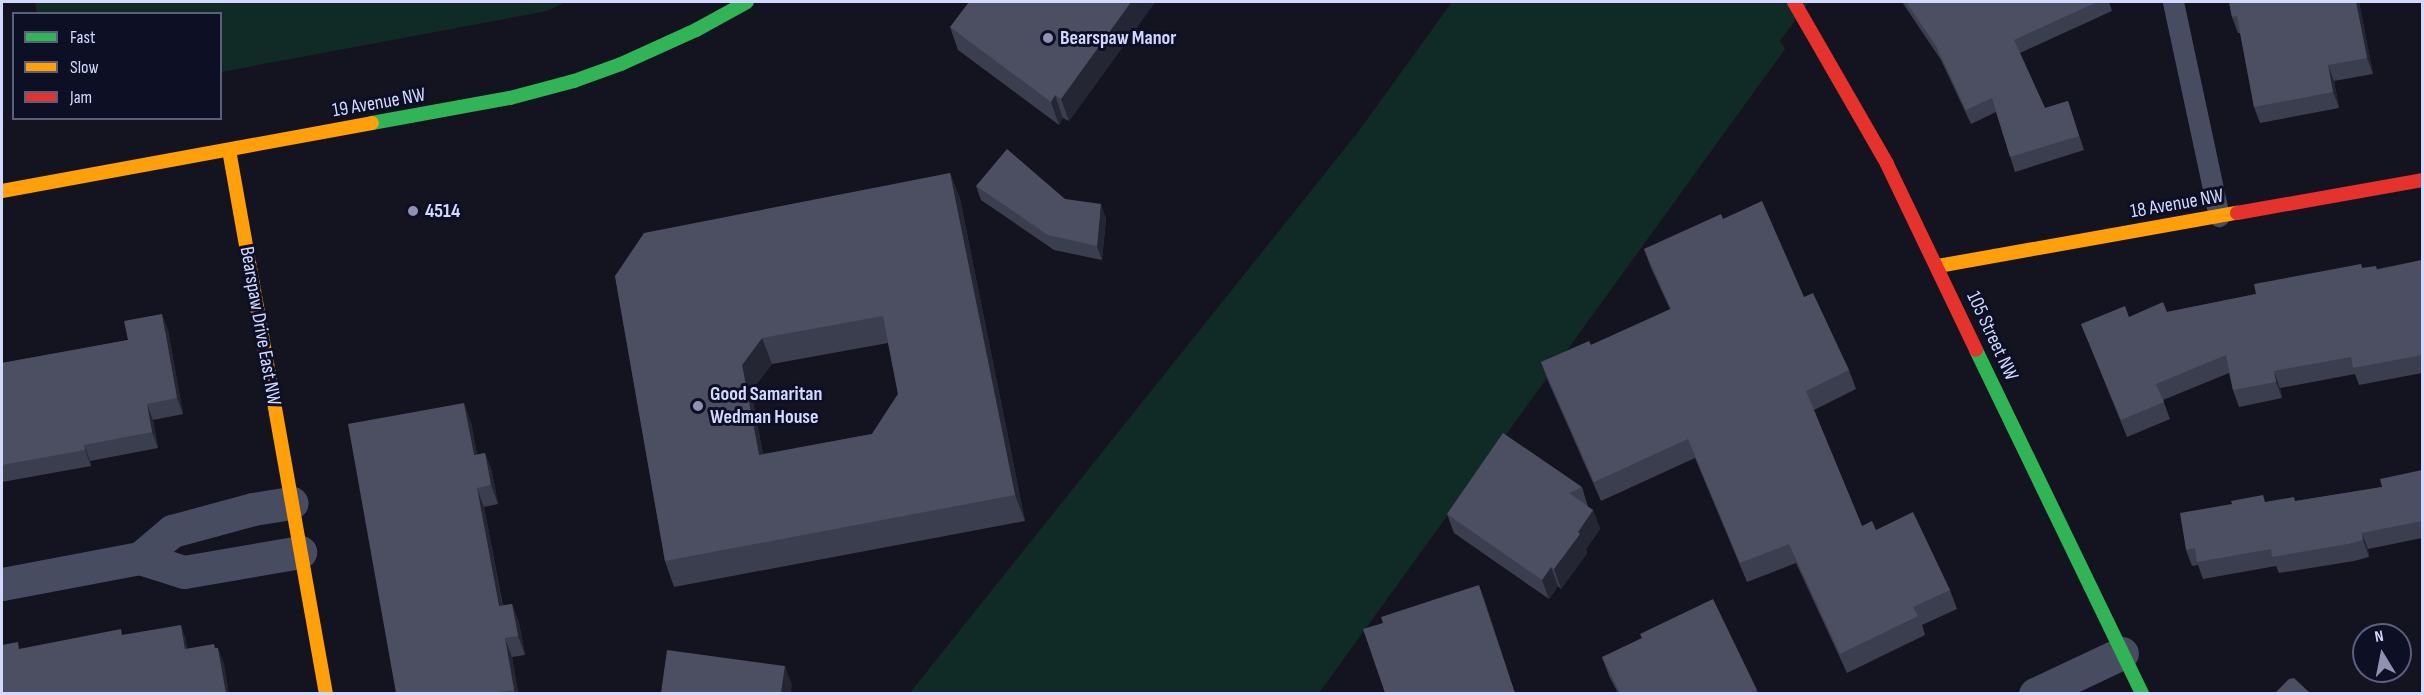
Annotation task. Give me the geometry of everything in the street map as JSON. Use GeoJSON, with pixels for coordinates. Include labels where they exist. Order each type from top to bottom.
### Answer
{"type":"FeatureCollection","features":[{"type":"Feature","properties":{"kind":"street","name":"19 Avenue NW"},"geometry":{"type":"LineString","coordinates":[[2,191],[510,98],[574,81],[696,30],[747,2]]}},
{"type":"Feature","properties":{"kind":"street","name":"105 Street NW"},"geometry":{"type":"LineString","coordinates":[[1794,2],[1887,164],[2142,693]]}},
{"type":"Feature","properties":{"kind":"street","name":"Bearspaw Drive East NW"},"geometry":{"type":"LineString","coordinates":[[229,150],[326,693]]}},
{"type":"Feature","properties":{"kind":"street","name":"18 Avenue NW"},"geometry":{"type":"LineString","coordinates":[[1938,267],[2422,180]]}},
{"type":"Feature","properties":{"kind":"street"},"geometry":{"type":"LineString","coordinates":[[140,558],[172,531],[253,509],[292,503]]}},
{"type":"Feature","properties":{"kind":"street"},"geometry":{"type":"LineString","coordinates":[[2,584],[140,558],[184,572],[300,552]]}},
{"type":"Feature","properties":{"kind":"street"},"geometry":{"type":"LineString","coordinates":[[2035,693],[2122,653]]}},
{"type":"Feature","properties":{"kind":"lane"},"geometry":{"type":"LineString","coordinates":[[2173,2],[2219,216]]}},
{"type":"Feature","properties":{"kind":"green space"},"geometry":{"type":"Polygon","coordinates":[[[35,2],[566,2],[547,11],[222,72],[222,12],[37,12],[35,2]]]}},
{"type":"Feature","properties":{"kind":"green space"},"geometry":{"type":"Polygon","coordinates":[[[1452,2],[1809,2],[1780,41],[1785,49],[1319,693],[909,694],[1358,132],[1452,2]]]}},
{"type":"Feature","properties":{"kind":"building"},"geometry":{"type":"Polygon","coordinates":[[[969,2],[1131,2],[1061,99],[1055,95],[1051,102],[950,27],[969,2]]]}},
{"type":"Feature","properties":{"kind":"building"},"geometry":{"type":"Polygon","coordinates":[[[1906,2],[2097,2],[2014,40],[2045,108],[2068,101],[2079,136],[2010,157],[1992,98],[1966,110],[1936,46],[1906,2]]]}},
{"type":"Feature","properties":{"kind":"building"},"geometry":{"type":"Polygon","coordinates":[[[2229,2],[2356,2],[2367,58],[2328,65],[2333,92],[2254,107],[2237,16],[2232,17],[2229,2]]]}},
{"type":"Feature","properties":{"kind":"building"},"geometry":{"type":"Polygon","coordinates":[[[1007,149],[1065,199],[1101,204],[1097,246],[1048,235],[976,186],[1007,149]]]}},
{"type":"Feature","properties":{"kind":"building","name":"Good Samaritan Wedman House"},"geometry":{"type":"Polygon","coordinates":[[[950,173],[1015,495],[665,561],[615,276],[644,233],[950,173]],[[883,316],[762,338],[742,365],[759,455],[872,434],[898,394],[883,316]]]}},
{"type":"Feature","properties":{"kind":"building"},"geometry":{"type":"Polygon","coordinates":[[[1762,201],[1804,297],[1813,293],[1849,370],[1806,391],[1862,526],[1872,521],[1876,530],[1913,512],[1950,590],[1913,607],[1918,616],[1840,654],[1789,544],[1740,563],[1688,439],[1594,482],[1541,362],[1589,341],[1591,345],[1671,309],[1644,249],[1721,214],[1723,219],[1762,201]]]}},
{"type":"Feature","properties":{"kind":"building"},"geometry":{"type":"Polygon","coordinates":[[[2422,260],[2422,355],[2353,368],[2351,357],[2274,371],[2276,382],[2233,390],[2226,355],[2156,384],[2164,402],[2121,420],[2081,324],[2125,306],[2129,317],[2163,302],[2167,312],[2256,294],[2254,284],[2361,264],[2362,268],[2376,266],[2377,270],[2422,260]]]}},
{"type":"Feature","properties":{"kind":"building"},"geometry":{"type":"Polygon","coordinates":[[[162,314],[177,398],[147,404],[152,432],[84,445],[85,450],[2,465],[2,363],[128,340],[124,321],[162,314]]]}},
{"type":"Feature","properties":{"kind":"building"},"geometry":{"type":"Polygon","coordinates":[[[464,403],[474,455],[485,453],[491,485],[477,488],[499,606],[512,604],[518,636],[505,638],[514,690],[493,693],[396,693],[348,424],[464,403]]]}},
{"type":"Feature","properties":{"kind":"building"},"geometry":{"type":"Polygon","coordinates":[[[1503,433],[1582,487],[1569,493],[1593,510],[1578,532],[1580,534],[1554,569],[1551,567],[1542,580],[1447,514],[1503,433]]]}},
{"type":"Feature","properties":{"kind":"building"},"geometry":{"type":"Polygon","coordinates":[[[2422,470],[2422,521],[2362,533],[2363,540],[2348,544],[2272,557],[2271,549],[2197,562],[2195,548],[2186,550],[2180,513],[2232,504],[2231,501],[2263,495],[2265,502],[2294,497],[2295,501],[2382,487],[2380,479],[2422,470]]]}},
{"type":"Feature","properties":{"kind":"building"},"geometry":{"type":"Polygon","coordinates":[[[1479,585],[1515,693],[1385,693],[1363,629],[1383,623],[1381,617],[1479,585]]]}},
{"type":"Feature","properties":{"kind":"building"},"geometry":{"type":"Polygon","coordinates":[[[1713,599],[1757,690],[1749,693],[1620,693],[1602,657],[1642,638],[1640,634],[1713,599]]]}},
{"type":"Feature","properties":{"kind":"building"},"geometry":{"type":"Polygon","coordinates":[[[181,625],[185,649],[214,644],[215,648],[218,648],[226,693],[2,693],[2,645],[18,642],[19,649],[121,629],[122,635],[181,625]]]}},
{"type":"Feature","properties":{"kind":"building"},"geometry":{"type":"Polygon","coordinates":[[[667,650],[785,666],[781,693],[661,693],[667,650]]]}},
{"type":"Feature","properties":{"kind":"building"},"geometry":{"type":"Polygon","coordinates":[[[2294,678],[2310,693],[2275,693],[2289,679],[2294,678]]]}},
{"type":"Feature","properties":{"kind":"traffic: fast"},"geometry":{"type":"LineString","coordinates":[[372,123],[510,98],[574,81],[621,64],[696,30],[747,2]]}},
{"type":"Feature","properties":{"kind":"traffic: fast"},"geometry":{"type":"LineString","coordinates":[[1976,350],[2142,694]]}},
{"type":"Feature","properties":{"kind":"traffic: slow"},"geometry":{"type":"LineString","coordinates":[[2,191],[372,123]]}},
{"type":"Feature","properties":{"kind":"traffic: slow"},"geometry":{"type":"LineString","coordinates":[[229,150],[326,694]]}},
{"type":"Feature","properties":{"kind":"traffic: slow"},"geometry":{"type":"LineString","coordinates":[[1938,266],[2237,213]]}},
{"type":"Feature","properties":{"kind":"traffic: jam"},"geometry":{"type":"LineString","coordinates":[[1794,2],[1887,164],[1976,350]]}},
{"type":"Feature","properties":{"kind":"traffic: jam"},"geometry":{"type":"LineString","coordinates":[[2237,213],[2422,180]]}},
{"type":"Feature","properties":{"kind":"place","name":"Bearspaw Manor"},"geometry":{"type":"Point","coordinates":[1048,38]}},
{"type":"Feature","properties":{"kind":"place","name":"4514"},"geometry":{"type":"Point","coordinates":[413,211]}},
{"type":"Feature","properties":{"kind":"place","name":"Good Samaritan Wedman House"},"geometry":{"type":"Point","coordinates":[698,406]}}]}
